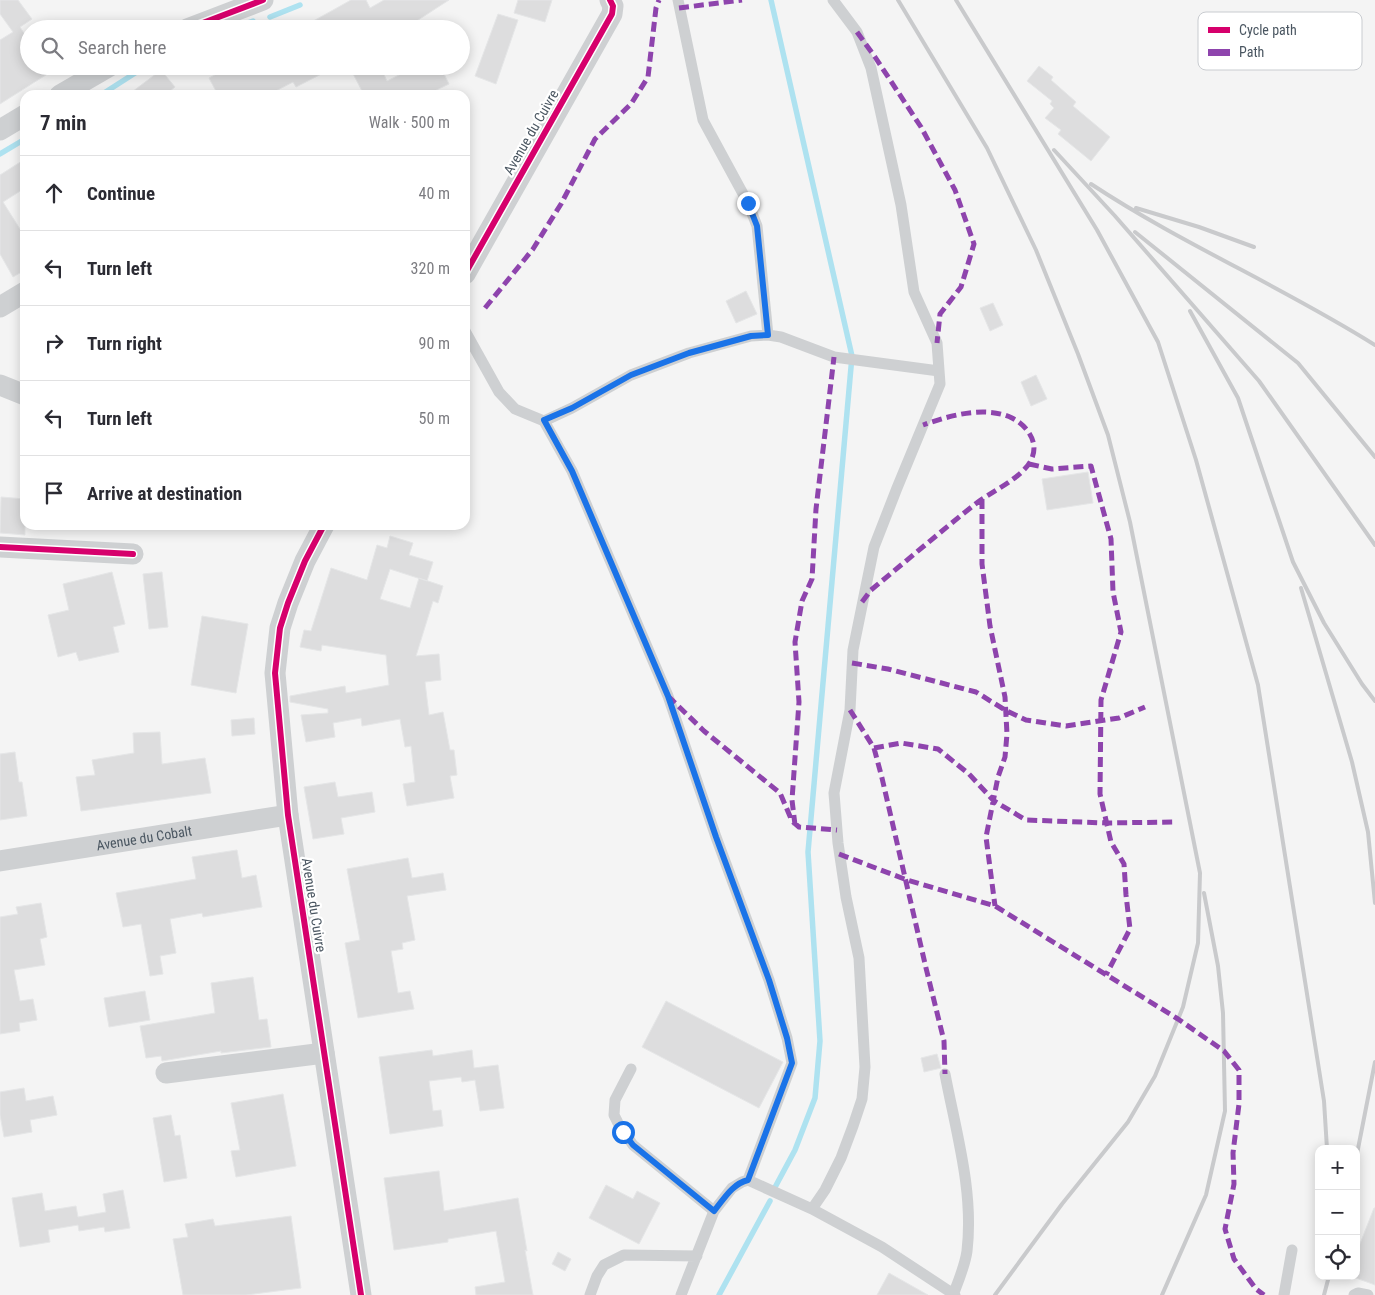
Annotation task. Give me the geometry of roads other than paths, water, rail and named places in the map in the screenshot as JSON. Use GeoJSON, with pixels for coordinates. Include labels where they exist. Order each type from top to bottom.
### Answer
{"type":"FeatureCollection","features":[{"type":"Feature","properties":{"kind":"street"},"geometry":{"type":"LineString","coordinates":[[204,20],[230,6],[263,0]]}},
{"type":"Feature","properties":{"kind":"street","name":"Avenue du Cuivre"},"geometry":{"type":"LineString","coordinates":[[470,265],[612,14],[613,6],[610,0]]}},
{"type":"Feature","properties":{"kind":"street"},"geometry":{"type":"LineString","coordinates":[[69,90],[94,75]]}},
{"type":"Feature","properties":{"kind":"street"},"geometry":{"type":"LineString","coordinates":[[0,130],[20,118]]}},
{"type":"Feature","properties":{"kind":"street"},"geometry":{"type":"LineString","coordinates":[[0,307],[20,295]]}},
{"type":"Feature","properties":{"kind":"street"},"geometry":{"type":"LineString","coordinates":[[0,385],[20,393]]}},
{"type":"Feature","properties":{"kind":"street","name":"Avenue du Cuivre"},"geometry":{"type":"LineString","coordinates":[[321,530],[305,561],[288,603],[280,628],[275,673],[288,814],[361,1295]]}},
{"type":"Feature","properties":{"kind":"street"},"geometry":{"type":"LineString","coordinates":[[0,547],[133,554]]}},
{"type":"Feature","properties":{"kind":"street","name":"Avenue du Cobalt"},"geometry":{"type":"LineString","coordinates":[[0,861],[288,814]]}},
{"type":"Feature","properties":{"kind":"street"},"geometry":{"type":"LineString","coordinates":[[166,1073],[324,1053]]}},
{"type":"Feature","properties":{"kind":"lane"},"geometry":{"type":"LineString","coordinates":[[678,0],[703,120],[748,203],[757,226],[768,335]]}},
{"type":"Feature","properties":{"kind":"lane"},"geometry":{"type":"LineString","coordinates":[[812,1209],[825,1190],[842,1158],[862,1099],[865,1067],[859,958],[846,896],[838,843],[834,793],[850,710],[853,650],[874,547],[940,384],[937,342],[914,292],[901,205],[871,68],[857,32],[834,0]]}},
{"type":"Feature","properties":{"kind":"lane"},"geometry":{"type":"LineString","coordinates":[[544,420],[572,408],[639,372],[689,353],[751,336],[768,335],[781,337],[834,357],[939,371]]}},
{"type":"Feature","properties":{"kind":"lane"},"geometry":{"type":"LineString","coordinates":[[470,340],[499,392],[515,409],[544,420],[572,471],[668,696],[716,837],[769,980],[787,1038],[792,1063],[748,1180]]}},
{"type":"Feature","properties":{"kind":"lane"},"geometry":{"type":"LineString","coordinates":[[631,1069],[615,1100],[614,1115],[618,1123],[633,1145],[714,1211]]}},
{"type":"Feature","properties":{"kind":"lane"},"geometry":{"type":"LineString","coordinates":[[682,1295],[714,1211],[732,1188],[748,1180],[812,1209],[882,1247],[954,1295],[966,1254],[969,1220],[966,1189],[945,1074]]}},
{"type":"Feature","properties":{"kind":"lane"},"geometry":{"type":"LineString","coordinates":[[1284,1295],[1292,1250]]}},
{"type":"Feature","properties":{"kind":"lane"},"geometry":{"type":"LineString","coordinates":[[590,1295],[597,1276],[604,1265],[624,1255],[696,1256]]}},
{"type":"Feature","properties":{"kind":"lane"},"geometry":{"type":"LineString","coordinates":[[1354,1295],[1358,1293],[1368,1295]]}},
{"type":"Feature","properties":{"kind":"waterway"},"geometry":{"type":"LineString","coordinates":[[771,0],[852,356],[808,852],[820,1041],[815,1098],[795,1150],[773,1191]]}},
{"type":"Feature","properties":{"kind":"waterway"},"geometry":{"type":"LineString","coordinates":[[270,17],[300,5]]}},
{"type":"Feature","properties":{"kind":"waterway"},"geometry":{"type":"LineString","coordinates":[[109,90],[132,75]]}},
{"type":"Feature","properties":{"kind":"waterway"},"geometry":{"type":"LineString","coordinates":[[0,154],[20,142]]}},
{"type":"Feature","properties":{"kind":"waterway"},"geometry":{"type":"LineString","coordinates":[[719,1295],[770,1201]]}},
{"type":"Feature","properties":{"kind":"railway"},"geometry":{"type":"LineString","coordinates":[[898,0],[987,148],[1036,250],[1108,435],[1130,522],[1200,873],[1198,943],[1183,1007],[1155,1076],[1128,1122],[1062,1204],[995,1295]]}},
{"type":"Feature","properties":{"kind":"railway"},"geometry":{"type":"LineString","coordinates":[[956,0],[1097,230],[1158,342],[1196,460],[1258,685],[1324,1101],[1327,1145]]}},
{"type":"Feature","properties":{"kind":"railway"},"geometry":{"type":"LineString","coordinates":[[1054,150],[1115,216],[1259,381],[1375,545]]}},
{"type":"Feature","properties":{"kind":"railway"},"geometry":{"type":"LineString","coordinates":[[1091,184],[1161,226],[1305,304],[1375,345]]}},
{"type":"Feature","properties":{"kind":"railway"},"geometry":{"type":"LineString","coordinates":[[1136,208],[1199,227],[1254,247]]}},
{"type":"Feature","properties":{"kind":"railway"},"geometry":{"type":"LineString","coordinates":[[1135,232],[1298,363],[1375,457]]}},
{"type":"Feature","properties":{"kind":"railway"},"geometry":{"type":"LineString","coordinates":[[1190,311],[1238,398],[1293,562],[1324,623],[1362,684],[1375,701]]}},
{"type":"Feature","properties":{"kind":"railway"},"geometry":{"type":"LineString","coordinates":[[1301,588],[1352,762],[1368,832],[1375,903]]}},
{"type":"Feature","properties":{"kind":"railway"},"geometry":{"type":"LineString","coordinates":[[1162,1295],[1206,1195],[1225,1111],[1223,1013],[1218,966],[1204,893]]}},
{"type":"Feature","properties":{"kind":"railway"},"geometry":{"type":"LineString","coordinates":[[1359,1145],[1375,1062]]}},
{"type":"Feature","properties":{"kind":"railway"},"geometry":{"type":"LineString","coordinates":[[1324,1295],[1328,1280]]}}]}
